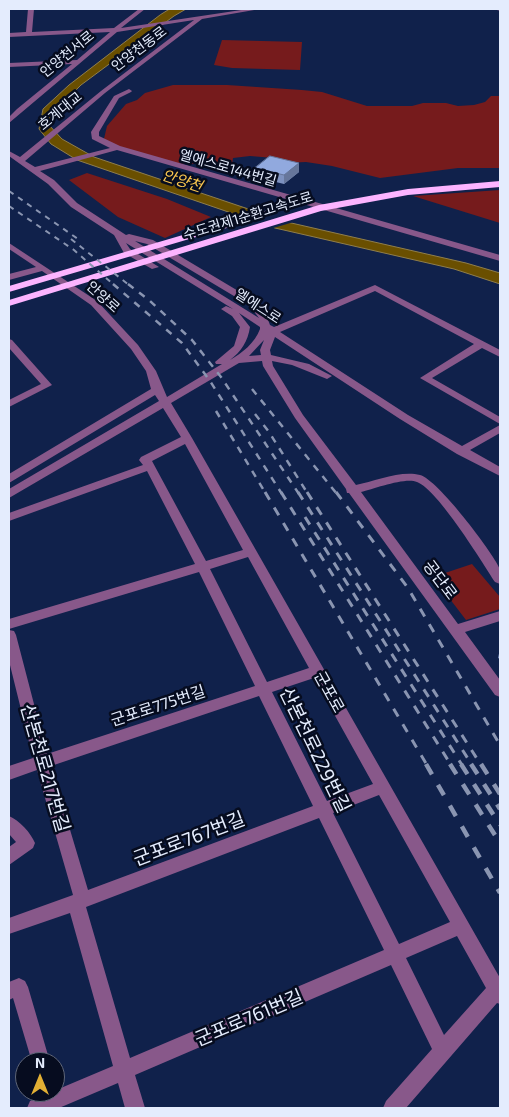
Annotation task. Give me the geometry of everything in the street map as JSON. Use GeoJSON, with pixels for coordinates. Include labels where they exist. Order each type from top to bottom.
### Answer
{"type":"FeatureCollection","features":[{"type":"Feature","properties":{"kind":"highway","name":"수도권제1순환고속도로"},"geometry":{"type":"LineString","coordinates":[[9,289],[306,203],[386,186],[460,177],[500,175]]}},
{"type":"Feature","properties":{"kind":"highway","name":"수도권제1순환고속도로"},"geometry":{"type":"LineString","coordinates":[[9,303],[319,208],[408,192],[500,184]]}},
{"type":"Feature","properties":{"kind":"street"},"geometry":{"type":"LineString","coordinates":[[29,34],[31,9]]}},
{"type":"Feature","properties":{"kind":"street","name":"안양천서로"},"geometry":{"type":"LineString","coordinates":[[9,121],[27,102],[117,30],[131,15],[142,9]]}},
{"type":"Feature","properties":{"kind":"street","name":"안양천동로"},"geometry":{"type":"LineString","coordinates":[[102,92],[201,17],[215,9]]}},
{"type":"Feature","properties":{"kind":"street"},"geometry":{"type":"LineString","coordinates":[[9,35],[117,30],[257,9]]}},
{"type":"Feature","properties":{"kind":"street"},"geometry":{"type":"LineString","coordinates":[[9,65],[78,62]]}},
{"type":"Feature","properties":{"kind":"street","name":"엘에스로144번길"},"geometry":{"type":"LineString","coordinates":[[129,91],[116,96],[94,132],[95,137],[114,148],[500,258]]}},
{"type":"Feature","properties":{"kind":"street","name":"호계대교"},"geometry":{"type":"LineString","coordinates":[[20,161],[102,92]]}},
{"type":"Feature","properties":{"kind":"street"},"geometry":{"type":"LineString","coordinates":[[34,170],[114,148]]}},
{"type":"Feature","properties":{"kind":"street","name":"엘에스로"},"geometry":{"type":"LineString","coordinates":[[9,153],[51,182],[74,205],[116,233],[273,331],[404,417],[500,472]]}},
{"type":"Feature","properties":{"kind":"street"},"geometry":{"type":"LineString","coordinates":[[9,494],[237,360],[258,344],[265,330],[264,316],[252,303],[188,267],[150,242],[116,233]]}},
{"type":"Feature","properties":{"kind":"street"},"geometry":{"type":"LineString","coordinates":[[9,487],[228,357],[244,341],[245,327],[235,314],[127,251],[116,233]]}},
{"type":"Feature","properties":{"kind":"street","name":"안양로"},"geometry":{"type":"LineString","coordinates":[[9,245],[94,303],[135,347],[151,371],[157,390]]}},
{"type":"Feature","properties":{"kind":"street"},"geometry":{"type":"LineString","coordinates":[[9,277],[44,268]]}},
{"type":"Feature","properties":{"kind":"street"},"geometry":{"type":"LineString","coordinates":[[273,331],[375,288],[500,354]]}},
{"type":"Feature","properties":{"kind":"street","name":"공단로"},"geometry":{"type":"LineString","coordinates":[[273,331],[264,350],[268,366],[299,416],[351,490],[500,691]]}},
{"type":"Feature","properties":{"kind":"street"},"geometry":{"type":"LineString","coordinates":[[9,342],[46,385],[9,404]]}},
{"type":"Feature","properties":{"kind":"street"},"geometry":{"type":"LineString","coordinates":[[482,344],[425,378],[500,421]]}},
{"type":"Feature","properties":{"kind":"street"},"geometry":{"type":"LineString","coordinates":[[237,360],[265,357],[293,360],[312,367],[358,396],[404,417]]}},
{"type":"Feature","properties":{"kind":"street"},"geometry":{"type":"LineString","coordinates":[[9,479],[157,390]]}},
{"type":"Feature","properties":{"kind":"street","name":"군포로"},"geometry":{"type":"LineString","coordinates":[[157,390],[187,438],[496,987]]}},
{"type":"Feature","properties":{"kind":"street"},"geometry":{"type":"LineString","coordinates":[[9,500],[169,408]]}},
{"type":"Feature","properties":{"kind":"street"},"geometry":{"type":"LineString","coordinates":[[461,450],[500,428]]}},
{"type":"Feature","properties":{"kind":"street"},"geometry":{"type":"LineString","coordinates":[[9,517],[150,466],[145,460],[187,438]]}},
{"type":"Feature","properties":{"kind":"street","name":"산본천로229번길"},"geometry":{"type":"LineString","coordinates":[[150,466],[203,567],[443,1052]]}},
{"type":"Feature","properties":{"kind":"street"},"geometry":{"type":"LineString","coordinates":[[351,490],[411,477],[424,480],[439,493],[500,579]]}},
{"type":"Feature","properties":{"kind":"street"},"geometry":{"type":"LineString","coordinates":[[9,624],[251,552]]}},
{"type":"Feature","properties":{"kind":"street"},"geometry":{"type":"LineString","coordinates":[[456,630],[500,616]]}},
{"type":"Feature","properties":{"kind":"street","name":"산본천로217번길"},"geometry":{"type":"LineString","coordinates":[[9,635],[135,1108]]}},
{"type":"Feature","properties":{"kind":"street","name":"군포로775번길"},"geometry":{"type":"LineString","coordinates":[[9,773],[318,671]]}},
{"type":"Feature","properties":{"kind":"street","name":"군포로767번길"},"geometry":{"type":"LineString","coordinates":[[9,926],[79,902],[383,788]]}},
{"type":"Feature","properties":{"kind":"street"},"geometry":{"type":"LineString","coordinates":[[9,823],[27,843],[9,857]]}},
{"type":"Feature","properties":{"kind":"street","name":"군포로761번길"},"geometry":{"type":"LineString","coordinates":[[48,1103],[461,926]]}},
{"type":"Feature","properties":{"kind":"street"},"geometry":{"type":"LineString","coordinates":[[9,991],[19,987],[38,1052]]}},
{"type":"Feature","properties":{"kind":"street"},"geometry":{"type":"LineString","coordinates":[[393,1108],[443,1052],[496,987]]}},
{"type":"Feature","properties":{"kind":"shaded area"},"geometry":{"type":"Polygon","coordinates":[[[170,9],[186,9],[81,85],[58,108],[49,125],[62,139],[94,157],[287,222],[466,263],[500,273],[500,284],[454,269],[275,228],[77,160],[51,144],[39,129],[43,109],[69,85],[170,9]]]}},
{"type":"Feature","properties":{"kind":"shaded area"},"geometry":{"type":"Polygon","coordinates":[[[222,40],[302,42],[300,70],[232,68],[214,65],[222,40]]]}},
{"type":"Feature","properties":{"kind":"shaded area"},"geometry":{"type":"Polygon","coordinates":[[[173,85],[227,85],[322,92],[367,106],[412,106],[423,103],[446,103],[458,106],[474,105],[485,102],[491,96],[500,96],[500,168],[458,168],[380,178],[332,166],[306,162],[284,163],[274,158],[250,156],[233,158],[232,165],[165,163],[103,143],[107,126],[126,104],[137,100],[145,93],[173,85]]]}},
{"type":"Feature","properties":{"kind":"shaded area"},"geometry":{"type":"Polygon","coordinates":[[[87,173],[167,199],[211,217],[165,238],[118,217],[69,180],[87,173]]]}},
{"type":"Feature","properties":{"kind":"shaded area"},"geometry":{"type":"Polygon","coordinates":[[[500,190],[500,223],[413,196],[500,190]]]}},
{"type":"Feature","properties":{"kind":"shaded area"},"geometry":{"type":"Polygon","coordinates":[[[472,564],[500,597],[500,609],[466,620],[433,577],[472,564]]]}},
{"type":"Feature","properties":{"kind":"pier"},"geometry":{"type":"Polygon","coordinates":[[[259,209],[297,221],[270,229],[232,217],[259,209]]]}},
{"type":"Feature","properties":{"kind":"building"},"geometry":{"type":"Polygon","coordinates":[[[270,156],[299,163],[284,175],[255,168],[270,156]]]}},
{"type":"Feature","properties":{"kind":"railway"},"geometry":{"type":"LineString","coordinates":[[9,191],[78,239]]}},
{"type":"Feature","properties":{"kind":"railway"},"geometry":{"type":"LineString","coordinates":[[9,206],[74,250],[114,285]]}},
{"type":"Feature","properties":{"kind":"railway"},"geometry":{"type":"LineString","coordinates":[[71,239],[129,285]]}},
{"type":"Feature","properties":{"kind":"railway"},"geometry":{"type":"LineString","coordinates":[[113,284],[182,343],[210,381],[282,494]]}},
{"type":"Feature","properties":{"kind":"railway"},"geometry":{"type":"LineString","coordinates":[[128,284],[150,301],[192,340],[221,377],[299,494]]}},
{"type":"Feature","properties":{"kind":"railway"},"geometry":{"type":"LineString","coordinates":[[252,389],[337,494]]}},
{"type":"Feature","properties":{"kind":"railway"},"geometry":{"type":"LineString","coordinates":[[216,411],[266,494]]}},
{"type":"Feature","properties":{"kind":"railway"},"geometry":{"type":"LineString","coordinates":[[255,414],[269,432],[308,494]]}},
{"type":"Feature","properties":{"kind":"railway"},"geometry":{"type":"LineString","coordinates":[[265,492],[427,765]]}},
{"type":"Feature","properties":{"kind":"railway"},"geometry":{"type":"LineString","coordinates":[[281,492],[451,765]]}},
{"type":"Feature","properties":{"kind":"railway"},"geometry":{"type":"LineString","coordinates":[[298,492],[472,765]]}},
{"type":"Feature","properties":{"kind":"railway"},"geometry":{"type":"LineString","coordinates":[[307,492],[481,765]]}},
{"type":"Feature","properties":{"kind":"railway"},"geometry":{"type":"LineString","coordinates":[[336,492],[408,588],[500,745]]}},
{"type":"Feature","properties":{"kind":"railway"},"geometry":{"type":"LineString","coordinates":[[305,517],[462,765]]}},
{"type":"Feature","properties":{"kind":"railway"},"geometry":{"type":"LineString","coordinates":[[426,764],[500,893]]}},
{"type":"Feature","properties":{"kind":"railway"},"geometry":{"type":"LineString","coordinates":[[450,764],[500,843]]}},
{"type":"Feature","properties":{"kind":"railway"},"geometry":{"type":"LineString","coordinates":[[461,764],[500,825]]}},
{"type":"Feature","properties":{"kind":"railway"},"geometry":{"type":"LineString","coordinates":[[471,764],[500,809]]}},
{"type":"Feature","properties":{"kind":"railway"},"geometry":{"type":"LineString","coordinates":[[481,764],[500,794]]}},
{"type":"Feature","properties":{"kind":"water label","name":"안양천"},"geometry":{"type":"Point","coordinates":[182,181]}}]}
